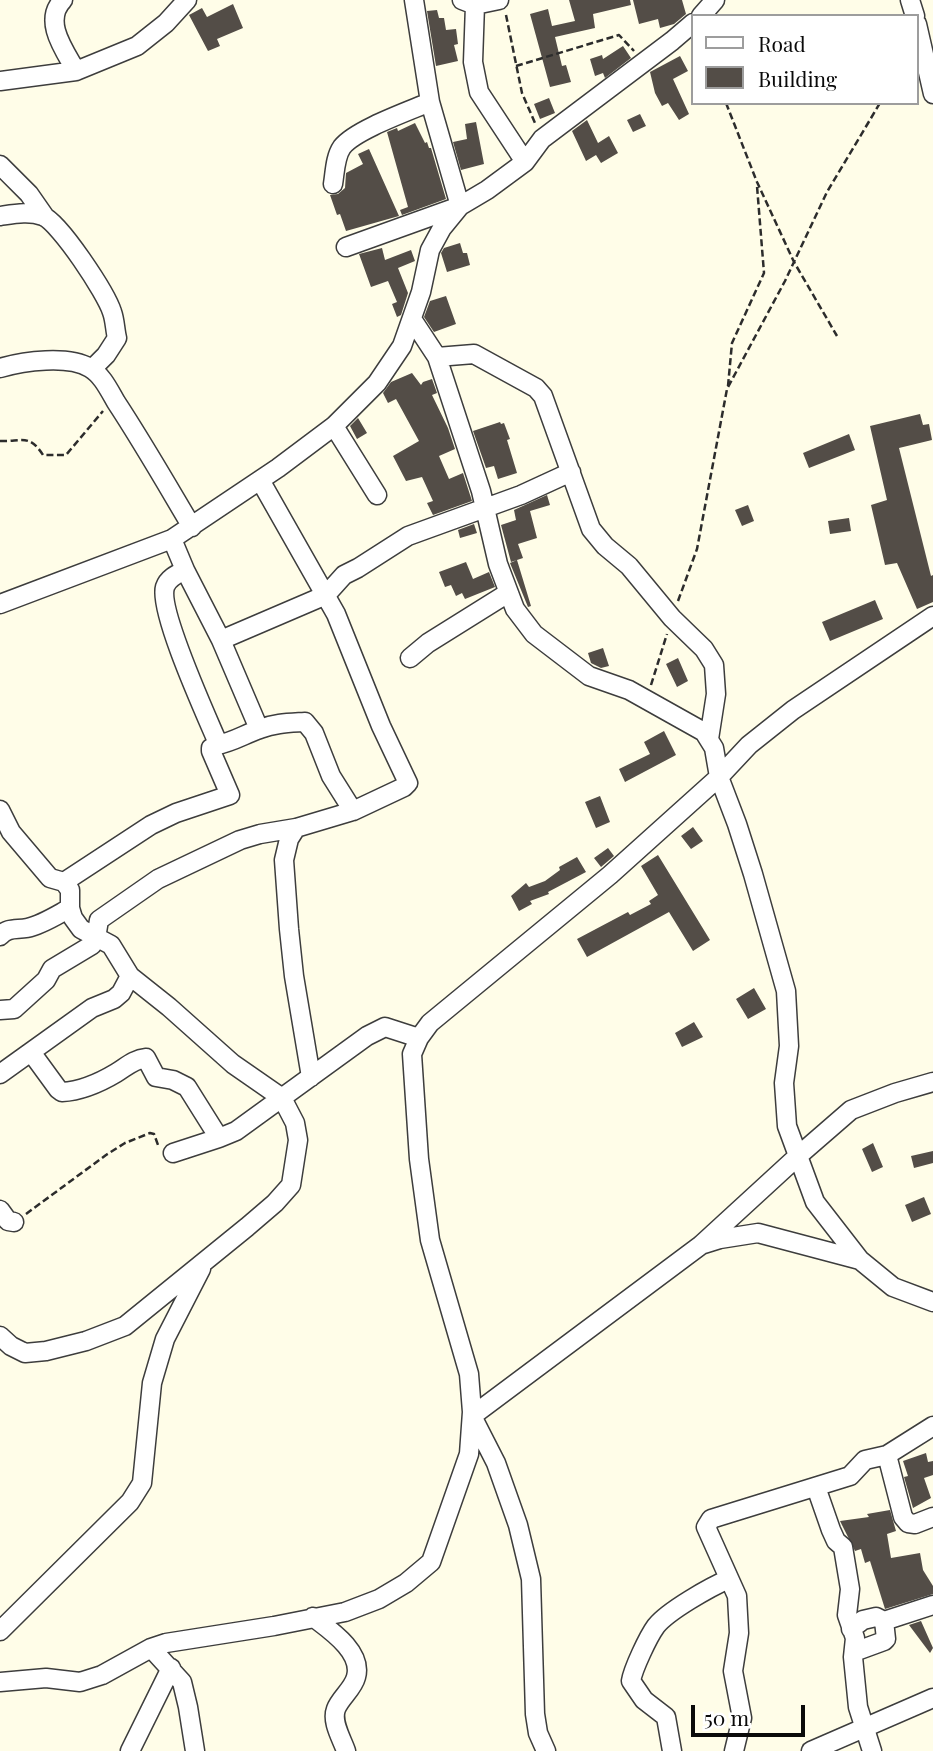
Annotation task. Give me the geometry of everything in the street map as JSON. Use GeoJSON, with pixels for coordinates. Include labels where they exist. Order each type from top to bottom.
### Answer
{"type":"FeatureCollection","features":[{"type":"Feature","properties":{"kind":"street"},"geometry":{"type":"LineString","coordinates":[[64,0],[59,4],[54,18],[57,36],[76,71]]}},
{"type":"Feature","properties":{"kind":"street"},"geometry":{"type":"LineString","coordinates":[[0,81],[76,71],[137,46],[166,23],[187,0]]}},
{"type":"Feature","properties":{"kind":"street"},"geometry":{"type":"LineString","coordinates":[[414,0],[430,103],[460,206]]}},
{"type":"Feature","properties":{"kind":"street"},"geometry":{"type":"LineString","coordinates":[[703,14],[715,0]]}},
{"type":"Feature","properties":{"kind":"street"},"geometry":{"type":"LineString","coordinates":[[502,6],[469,3],[473,62],[479,92],[525,162]]}},
{"type":"Feature","properties":{"kind":"street"},"geometry":{"type":"LineString","coordinates":[[346,247],[460,206],[487,190],[525,162],[542,139],[646,62],[692,24]]}},
{"type":"Feature","properties":{"kind":"street"},"geometry":{"type":"LineString","coordinates":[[919,33],[933,94]]}},
{"type":"Feature","properties":{"kind":"street"},"geometry":{"type":"LineString","coordinates":[[333,184],[336,161],[342,148],[350,140],[391,118],[430,103]]}},
{"type":"Feature","properties":{"kind":"street"},"geometry":{"type":"LineString","coordinates":[[0,165],[29,194],[77,252],[112,311],[117,338],[106,355],[92,369]]}},
{"type":"Feature","properties":{"kind":"street"},"geometry":{"type":"LineString","coordinates":[[0,604],[172,539],[334,426],[377,383],[402,346],[421,292],[430,250],[442,228],[460,206]]}},
{"type":"Feature","properties":{"kind":"street"},"geometry":{"type":"LineString","coordinates":[[0,216],[22,213],[45,216]]}},
{"type":"Feature","properties":{"kind":"street"},"geometry":{"type":"LineString","coordinates":[[412,319],[437,357],[485,508],[498,564],[514,609],[534,634],[589,676],[629,690],[704,732],[714,748],[719,777],[750,862],[786,991],[789,1046],[784,1083],[787,1126],[815,1202],[860,1260],[893,1287],[933,1302]]}},
{"type":"Feature","properties":{"kind":"street"},"geometry":{"type":"LineString","coordinates":[[437,357],[468,354],[480,356],[536,388],[543,396],[591,529],[605,546],[629,566],[672,618],[704,649],[714,665],[716,694],[709,739]]}},
{"type":"Feature","properties":{"kind":"street"},"geometry":{"type":"LineString","coordinates":[[0,368],[71,360],[92,369],[129,421],[192,527]]}},
{"type":"Feature","properties":{"kind":"street"},"geometry":{"type":"LineString","coordinates":[[334,426],[377,495]]}},
{"type":"Feature","properties":{"kind":"street"},"geometry":{"type":"LineString","coordinates":[[221,640],[326,595],[344,575],[408,536],[571,472]]}},
{"type":"Feature","properties":{"kind":"street"},"geometry":{"type":"LineString","coordinates":[[0,1010],[14,1009],[46,980],[52,969],[92,945],[96,939],[99,919],[158,879],[240,840],[296,828],[353,811],[408,783],[336,614],[260,480]]}},
{"type":"Feature","properties":{"kind":"street"},"geometry":{"type":"LineString","coordinates":[[172,539],[221,640],[258,729]]}},
{"type":"Feature","properties":{"kind":"street"},"geometry":{"type":"LineString","coordinates":[[185,569],[166,584],[166,605],[187,670],[217,745]]}},
{"type":"Feature","properties":{"kind":"street"},"geometry":{"type":"LineString","coordinates":[[410,658],[428,643],[508,593]]}},
{"type":"Feature","properties":{"kind":"street"},"geometry":{"type":"LineString","coordinates":[[0,1682],[46,1678],[80,1682],[102,1675],[151,1648],[166,1643],[345,1612],[379,1599],[406,1583],[430,1562],[469,1454],[472,1416],[469,1374],[430,1240],[419,1159],[412,1054],[419,1038],[430,1023],[610,875],[719,777],[749,745],[793,710],[933,616]]}},
{"type":"Feature","properties":{"kind":"street"},"geometry":{"type":"LineString","coordinates":[[64,882],[151,825],[176,813],[230,796],[211,748],[279,723],[305,722],[310,726],[331,776],[353,811]]}},
{"type":"Feature","properties":{"kind":"street"},"geometry":{"type":"LineString","coordinates":[[0,810],[11,832],[50,878],[64,882],[70,890],[70,908],[81,929],[111,945],[130,976],[233,1064],[282,1098],[295,1122],[298,1140],[291,1185],[275,1203],[125,1326],[86,1342],[25,1353],[0,1336]]}},
{"type":"Feature","properties":{"kind":"street"},"geometry":{"type":"LineString","coordinates":[[296,828],[289,839],[284,860],[294,976],[311,1077]]}},
{"type":"Feature","properties":{"kind":"street"},"geometry":{"type":"LineString","coordinates":[[0,936],[9,929],[39,924],[70,908]]}},
{"type":"Feature","properties":{"kind":"street"},"geometry":{"type":"LineString","coordinates":[[0,1074],[92,1008],[114,999],[121,993],[130,976]]}},
{"type":"Feature","properties":{"kind":"street"},"geometry":{"type":"LineString","coordinates":[[173,1153],[236,1131],[367,1036],[385,1027],[419,1038]]}},
{"type":"Feature","properties":{"kind":"street"},"geometry":{"type":"LineString","coordinates":[[31,1052],[62,1092],[88,1086],[116,1073],[129,1063],[146,1058],[156,1077],[173,1080],[187,1087],[219,1138]]}},
{"type":"Feature","properties":{"kind":"street"},"geometry":{"type":"LineString","coordinates":[[472,1416],[701,1245],[851,1110],[933,1082]]}},
{"type":"Feature","properties":{"kind":"street"},"geometry":{"type":"LineString","coordinates":[[0,1210],[8,1221],[14,1222]]}},
{"type":"Feature","properties":{"kind":"street"},"geometry":{"type":"LineString","coordinates":[[701,1245],[720,1238],[758,1233],[860,1260]]}},
{"type":"Feature","properties":{"kind":"street"},"geometry":{"type":"LineString","coordinates":[[0,1631],[130,1502],[142,1483],[152,1383],[165,1339],[204,1263]]}},
{"type":"Feature","properties":{"kind":"street"},"geometry":{"type":"LineString","coordinates":[[472,1416],[496,1463],[517,1525],[531,1579],[535,1714],[538,1734],[546,1751]]}},
{"type":"Feature","properties":{"kind":"street"},"geometry":{"type":"LineString","coordinates":[[734,1751],[742,1718],[733,1671],[739,1633],[737,1596],[706,1527],[707,1523],[711,1519],[855,1473],[866,1460],[887,1455],[933,1426]]}},
{"type":"Feature","properties":{"kind":"street"},"geometry":{"type":"LineString","coordinates":[[887,1455],[903,1517],[908,1523],[915,1524],[933,1517]]}},
{"type":"Feature","properties":{"kind":"street"},"geometry":{"type":"LineString","coordinates":[[816,1487],[831,1530],[836,1541],[843,1547],[850,1589],[847,1615],[855,1638],[855,1686],[872,1751]]}},
{"type":"Feature","properties":{"kind":"street"},"geometry":{"type":"LineString","coordinates":[[672,1751],[666,1717],[644,1700],[631,1681],[633,1671],[656,1626],[709,1587],[729,1579]]}},
{"type":"Feature","properties":{"kind":"street"},"geometry":{"type":"LineString","coordinates":[[851,1629],[863,1620],[876,1617],[884,1620],[933,1605]]}},
{"type":"Feature","properties":{"kind":"street"},"geometry":{"type":"LineString","coordinates":[[313,1617],[349,1649],[356,1663],[356,1677],[335,1710],[335,1721],[346,1751]]}},
{"type":"Feature","properties":{"kind":"street"},"geometry":{"type":"LineString","coordinates":[[855,1652],[886,1639],[884,1620]]}},
{"type":"Feature","properties":{"kind":"street"},"geometry":{"type":"LineString","coordinates":[[151,1648],[182,1682],[194,1751]]}},
{"type":"Feature","properties":{"kind":"street"},"geometry":{"type":"LineString","coordinates":[[130,1751],[171,1668]]}},
{"type":"Feature","properties":{"kind":"street"},"geometry":{"type":"LineString","coordinates":[[811,1751],[933,1698]]}},
{"type":"Feature","properties":{"kind":"path"},"geometry":{"type":"LineString","coordinates":[[502,6],[522,93],[542,139]]}},
{"type":"Feature","properties":{"kind":"path"},"geometry":{"type":"LineString","coordinates":[[516,66],[618,35],[646,62]]}},
{"type":"Feature","properties":{"kind":"path"},"geometry":{"type":"LineString","coordinates":[[727,105],[757,182],[794,262],[837,336]]}},
{"type":"Feature","properties":{"kind":"path"},"geometry":{"type":"LineString","coordinates":[[727,389],[794,262],[827,192],[879,105]]}},
{"type":"Feature","properties":{"kind":"path"},"geometry":{"type":"LineString","coordinates":[[647,700],[697,549],[727,389],[732,343],[764,274],[757,182]]}},
{"type":"Feature","properties":{"kind":"path"},"geometry":{"type":"LineString","coordinates":[[0,441],[28,440],[36,445],[43,455],[66,455],[106,409]]}},
{"type":"Feature","properties":{"kind":"path"},"geometry":{"type":"LineString","coordinates":[[14,1222],[125,1143],[150,1133],[154,1134],[161,1153],[173,1153]]}},
{"type":"Feature","properties":{"kind":"building"},"geometry":{"type":"Polygon","coordinates":[[[569,0],[630,0],[631,5],[593,14],[595,28],[555,37],[562,66],[566,65],[571,82],[550,87],[530,14],[548,9],[552,26],[575,21],[569,0]]]}},
{"type":"Feature","properties":{"kind":"building"},"geometry":{"type":"Polygon","coordinates":[[[633,0],[682,0],[686,14],[674,24],[660,28],[658,19],[639,24],[633,0]]]}},
{"type":"Feature","properties":{"kind":"building"},"geometry":{"type":"Polygon","coordinates":[[[233,4],[243,28],[217,39],[220,46],[208,51],[189,15],[202,8],[207,17],[233,4]]]}},
{"type":"Feature","properties":{"kind":"building"},"geometry":{"type":"Polygon","coordinates":[[[437,10],[439,18],[444,18],[446,30],[456,29],[458,44],[454,45],[458,61],[436,66],[427,11],[437,10]]]}},
{"type":"Feature","properties":{"kind":"building"},"geometry":{"type":"Polygon","coordinates":[[[623,46],[631,58],[605,78],[603,73],[595,76],[590,59],[602,55],[603,59],[623,46]]]}},
{"type":"Feature","properties":{"kind":"building"},"geometry":{"type":"Polygon","coordinates":[[[680,56],[688,71],[673,79],[689,114],[679,120],[668,103],[662,106],[655,93],[650,72],[680,56]]]}},
{"type":"Feature","properties":{"kind":"building"},"geometry":{"type":"Polygon","coordinates":[[[549,98],[555,113],[540,119],[534,104],[549,98]]]}},
{"type":"Feature","properties":{"kind":"building"},"geometry":{"type":"Polygon","coordinates":[[[640,114],[646,126],[633,132],[627,120],[640,114]]]}},
{"type":"Feature","properties":{"kind":"building"},"geometry":{"type":"Polygon","coordinates":[[[587,120],[598,143],[609,136],[618,153],[601,163],[596,155],[586,161],[572,131],[587,120]]]}},
{"type":"Feature","properties":{"kind":"building"},"geometry":{"type":"Polygon","coordinates":[[[476,122],[484,164],[461,170],[453,142],[467,139],[465,124],[476,122]]]}},
{"type":"Feature","properties":{"kind":"building"},"geometry":{"type":"Polygon","coordinates":[[[415,123],[425,143],[431,148],[446,199],[402,215],[400,210],[408,207],[387,132],[397,128],[398,131],[415,123]]]}},
{"type":"Feature","properties":{"kind":"building"},"geometry":{"type":"Polygon","coordinates":[[[369,149],[399,216],[346,231],[330,195],[338,194],[345,188],[346,173],[363,164],[358,154],[369,149]]]}},
{"type":"Feature","properties":{"kind":"building"},"geometry":{"type":"Polygon","coordinates":[[[460,243],[463,253],[467,253],[470,265],[447,272],[441,253],[444,248],[460,243]]]}},
{"type":"Feature","properties":{"kind":"building"},"geometry":{"type":"Polygon","coordinates":[[[382,248],[385,260],[411,250],[415,261],[398,268],[408,293],[401,315],[397,317],[392,304],[397,302],[388,281],[371,287],[359,254],[382,248]]]}},
{"type":"Feature","properties":{"kind":"building"},"geometry":{"type":"Polygon","coordinates":[[[446,296],[456,324],[434,332],[424,317],[430,301],[446,296]]]}},
{"type":"Feature","properties":{"kind":"building"},"geometry":{"type":"Polygon","coordinates":[[[412,373],[421,385],[432,379],[437,393],[432,395],[455,449],[439,456],[449,479],[463,473],[472,501],[433,515],[427,503],[433,501],[422,477],[406,481],[393,456],[419,441],[396,399],[388,403],[383,393],[391,382],[412,373]]]}},
{"type":"Feature","properties":{"kind":"building"},"geometry":{"type":"Polygon","coordinates":[[[920,414],[923,425],[929,424],[932,440],[899,448],[931,576],[933,575],[933,602],[917,609],[897,563],[885,565],[871,505],[887,500],[870,426],[920,414]]]}},
{"type":"Feature","properties":{"kind":"building"},"geometry":{"type":"Polygon","coordinates":[[[358,418],[367,433],[357,439],[350,426],[358,418]]]}},
{"type":"Feature","properties":{"kind":"building"},"geometry":{"type":"Polygon","coordinates":[[[504,423],[510,439],[507,440],[517,473],[498,479],[494,466],[486,468],[473,431],[504,423]]]}},
{"type":"Feature","properties":{"kind":"building"},"geometry":{"type":"Polygon","coordinates":[[[849,434],[855,450],[809,468],[803,453],[849,434]]]}},
{"type":"Feature","properties":{"kind":"building"},"geometry":{"type":"Polygon","coordinates":[[[547,495],[550,505],[530,511],[537,538],[518,544],[523,558],[511,562],[501,525],[516,520],[514,510],[547,495]]]}},
{"type":"Feature","properties":{"kind":"building"},"geometry":{"type":"Polygon","coordinates":[[[748,505],[754,521],[742,526],[735,510],[748,505]]]}},
{"type":"Feature","properties":{"kind":"building"},"geometry":{"type":"Polygon","coordinates":[[[849,518],[851,531],[830,534],[828,521],[849,518]]]}},
{"type":"Feature","properties":{"kind":"building"},"geometry":{"type":"Polygon","coordinates":[[[474,524],[477,533],[460,538],[458,530],[474,524]]]}},
{"type":"Feature","properties":{"kind":"building"},"geometry":{"type":"Polygon","coordinates":[[[517,560],[531,606],[528,607],[510,563],[517,560]]]}},
{"type":"Feature","properties":{"kind":"building"},"geometry":{"type":"Polygon","coordinates":[[[466,562],[473,579],[489,572],[495,587],[465,599],[462,593],[456,596],[451,585],[445,587],[439,572],[466,562]]]}},
{"type":"Feature","properties":{"kind":"building"},"geometry":{"type":"Polygon","coordinates":[[[875,600],[883,619],[830,641],[822,622],[875,600]]]}},
{"type":"Feature","properties":{"kind":"building"},"geometry":{"type":"Polygon","coordinates":[[[603,648],[609,666],[601,668],[591,663],[588,653],[603,648]]]}},
{"type":"Feature","properties":{"kind":"building"},"geometry":{"type":"Polygon","coordinates":[[[678,658],[688,681],[677,687],[666,664],[678,658]]]}},
{"type":"Feature","properties":{"kind":"building"},"geometry":{"type":"Polygon","coordinates":[[[664,731],[676,755],[625,782],[619,769],[650,754],[644,742],[664,731]]]}},
{"type":"Feature","properties":{"kind":"building"},"geometry":{"type":"Polygon","coordinates":[[[600,796],[610,822],[596,828],[585,802],[600,796]]]}},
{"type":"Feature","properties":{"kind":"building"},"geometry":{"type":"Polygon","coordinates":[[[693,827],[703,841],[691,849],[681,836],[693,827]]]}},
{"type":"Feature","properties":{"kind":"building"},"geometry":{"type":"Polygon","coordinates":[[[608,848],[614,856],[601,867],[594,858],[608,848]]]}},
{"type":"Feature","properties":{"kind":"building"},"geometry":{"type":"Polygon","coordinates":[[[658,855],[710,940],[693,951],[669,912],[587,957],[577,939],[628,912],[630,915],[651,904],[649,901],[658,895],[641,866],[658,855]]]}},
{"type":"Feature","properties":{"kind":"building"},"geometry":{"type":"Polygon","coordinates":[[[577,857],[586,872],[548,892],[549,894],[530,901],[532,904],[519,911],[511,896],[526,883],[529,887],[545,881],[560,870],[559,867],[577,857]]]}},
{"type":"Feature","properties":{"kind":"building"},"geometry":{"type":"Polygon","coordinates":[[[754,988],[766,1009],[748,1019],[736,999],[754,988]]]}},
{"type":"Feature","properties":{"kind":"building"},"geometry":{"type":"Polygon","coordinates":[[[694,1022],[703,1037],[682,1047],[675,1033],[694,1022]]]}},
{"type":"Feature","properties":{"kind":"building"},"geometry":{"type":"Polygon","coordinates":[[[873,1143],[883,1167],[872,1172],[862,1149],[873,1143]]]}},
{"type":"Feature","properties":{"kind":"building"},"geometry":{"type":"Polygon","coordinates":[[[933,1151],[933,1163],[914,1168],[911,1156],[933,1151]]]}},
{"type":"Feature","properties":{"kind":"building"},"geometry":{"type":"Polygon","coordinates":[[[924,1197],[931,1214],[912,1222],[905,1205],[924,1197]]]}},
{"type":"Feature","properties":{"kind":"building"},"geometry":{"type":"Polygon","coordinates":[[[926,1453],[928,1462],[933,1461],[933,1475],[924,1478],[931,1498],[913,1508],[904,1477],[908,1476],[903,1461],[926,1453]]]}},
{"type":"Feature","properties":{"kind":"building"},"geometry":{"type":"Polygon","coordinates":[[[890,1510],[896,1531],[887,1534],[891,1558],[920,1553],[923,1570],[933,1586],[933,1594],[885,1609],[870,1561],[865,1563],[861,1549],[855,1551],[840,1521],[869,1517],[867,1514],[890,1510]]]}},
{"type":"Feature","properties":{"kind":"building"},"geometry":{"type":"Polygon","coordinates":[[[921,1621],[933,1648],[930,1653],[909,1625],[921,1621]]]}}]}
